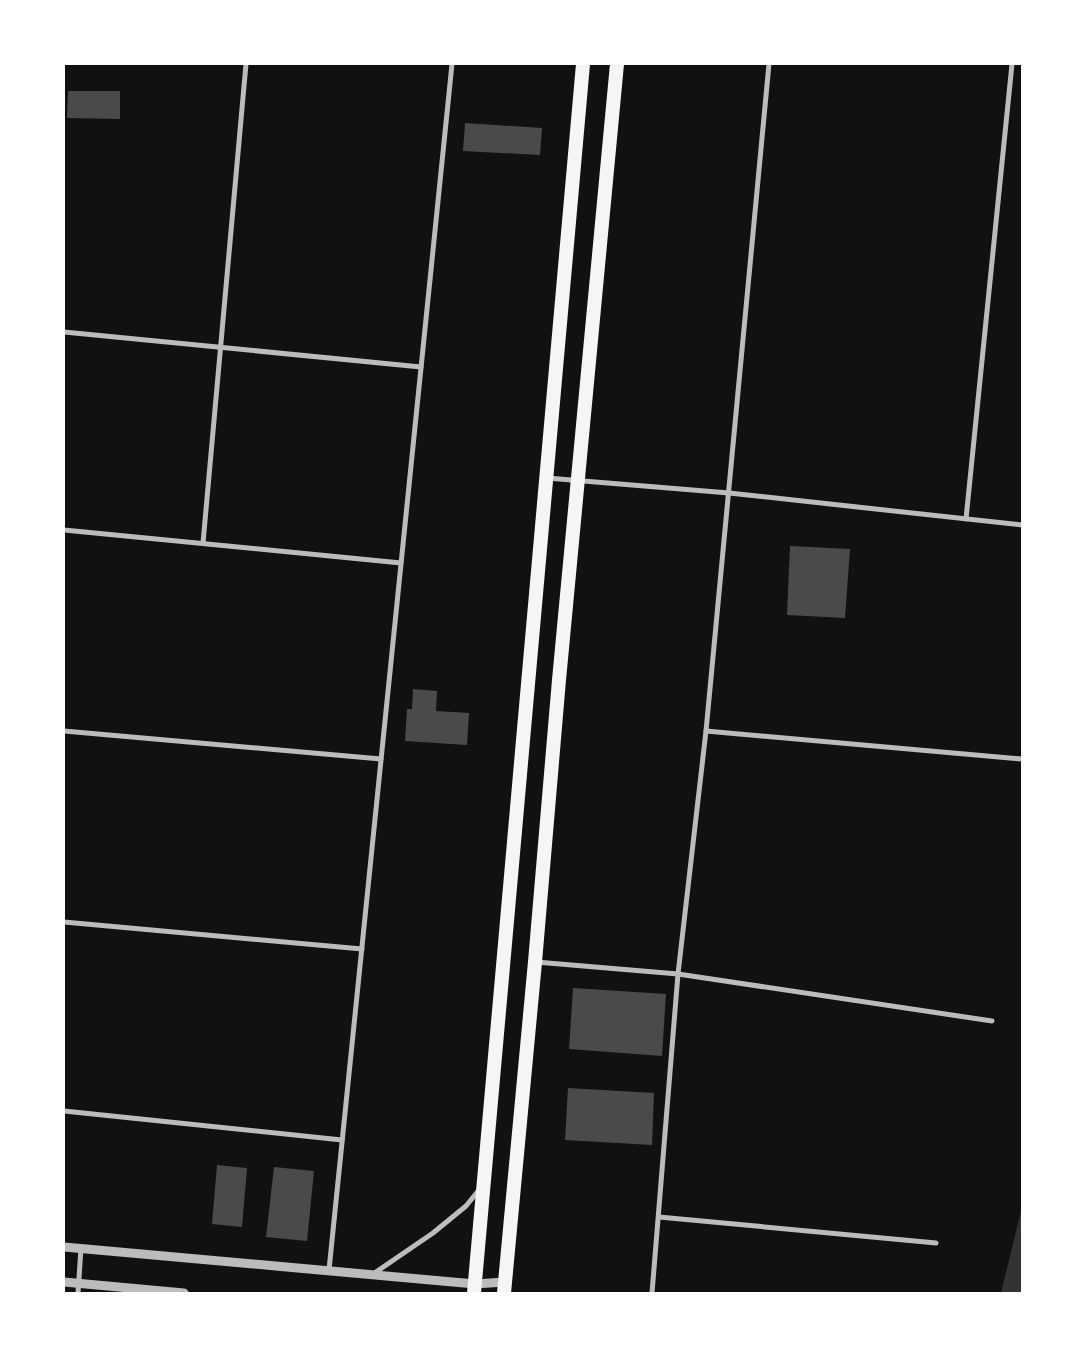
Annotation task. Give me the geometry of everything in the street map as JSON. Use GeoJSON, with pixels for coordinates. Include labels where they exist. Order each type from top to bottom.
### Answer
{"type":"FeatureCollection","features":[{"type":"Feature","properties":{"kind":"highway"},"geometry":{"type":"LineString","coordinates":[[474,1288],[583,64]]}},
{"type":"Feature","properties":{"kind":"highway"},"geometry":{"type":"LineString","coordinates":[[504,1288],[617,64]]}},
{"type":"Feature","properties":{"kind":"street"},"geometry":{"type":"LineString","coordinates":[[203,543],[246,64]]}},
{"type":"Feature","properties":{"kind":"street"},"geometry":{"type":"LineString","coordinates":[[329,1270],[452,64]]}},
{"type":"Feature","properties":{"kind":"street"},"geometry":{"type":"LineString","coordinates":[[652,1293],[678,974],[706,731],[769,64]]}},
{"type":"Feature","properties":{"kind":"street"},"geometry":{"type":"LineString","coordinates":[[966,519],[1012,64]]}},
{"type":"Feature","properties":{"kind":"street"},"geometry":{"type":"LineString","coordinates":[[64,332],[421,367]]}},
{"type":"Feature","properties":{"kind":"street"},"geometry":{"type":"LineString","coordinates":[[546,478],[729,493],[1022,525]]}},
{"type":"Feature","properties":{"kind":"street"},"geometry":{"type":"LineString","coordinates":[[64,530],[401,563]]}},
{"type":"Feature","properties":{"kind":"street"},"geometry":{"type":"LineString","coordinates":[[64,731],[381,760]]}},
{"type":"Feature","properties":{"kind":"street"},"geometry":{"type":"LineString","coordinates":[[706,731],[1022,759]]}},
{"type":"Feature","properties":{"kind":"street"},"geometry":{"type":"LineString","coordinates":[[64,922],[362,948]]}},
{"type":"Feature","properties":{"kind":"street"},"geometry":{"type":"LineString","coordinates":[[535,962],[678,974],[992,1021]]}},
{"type":"Feature","properties":{"kind":"street"},"geometry":{"type":"LineString","coordinates":[[64,1111],[342,1140]]}},
{"type":"Feature","properties":{"kind":"street"},"geometry":{"type":"LineString","coordinates":[[373,1275],[433,1233],[466,1206],[484,1183]]}},
{"type":"Feature","properties":{"kind":"street"},"geometry":{"type":"LineString","coordinates":[[659,1217],[936,1243]]}},
{"type":"Feature","properties":{"kind":"street"},"geometry":{"type":"LineString","coordinates":[[64,1247],[329,1270],[474,1288],[504,1288]]}},
{"type":"Feature","properties":{"kind":"street"},"geometry":{"type":"LineString","coordinates":[[78,1293],[81,1248]]}},
{"type":"Feature","properties":{"kind":"street"},"geometry":{"type":"LineString","coordinates":[[64,1282],[184,1293]]}},
{"type":"Feature","properties":{"kind":"shaded area"},"geometry":{"type":"Polygon","coordinates":[[[1022,1207],[1022,1293],[1001,1293],[1022,1207]]]}},
{"type":"Feature","properties":{"kind":"building"},"geometry":{"type":"Polygon","coordinates":[[[68,91],[120,91],[120,119],[67,118],[68,91]]]}},
{"type":"Feature","properties":{"kind":"building"},"geometry":{"type":"Polygon","coordinates":[[[465,123],[542,128],[540,155],[463,151],[465,123]]]}},
{"type":"Feature","properties":{"kind":"building"},"geometry":{"type":"Polygon","coordinates":[[[790,546],[850,549],[845,618],[787,615],[790,546]]]}},
{"type":"Feature","properties":{"kind":"building"},"geometry":{"type":"Polygon","coordinates":[[[413,689],[437,691],[436,711],[469,713],[467,745],[405,741],[407,709],[412,709],[413,689]]]}},
{"type":"Feature","properties":{"kind":"building"},"geometry":{"type":"Polygon","coordinates":[[[573,988],[666,994],[662,1056],[569,1049],[573,988]]]}},
{"type":"Feature","properties":{"kind":"building"},"geometry":{"type":"Polygon","coordinates":[[[568,1088],[654,1093],[652,1145],[565,1140],[568,1088]]]}},
{"type":"Feature","properties":{"kind":"building"},"geometry":{"type":"Polygon","coordinates":[[[217,1165],[247,1168],[242,1227],[212,1224],[217,1165]]]}},
{"type":"Feature","properties":{"kind":"building"},"geometry":{"type":"Polygon","coordinates":[[[274,1167],[314,1171],[307,1241],[266,1237],[274,1167]]]}}]}
